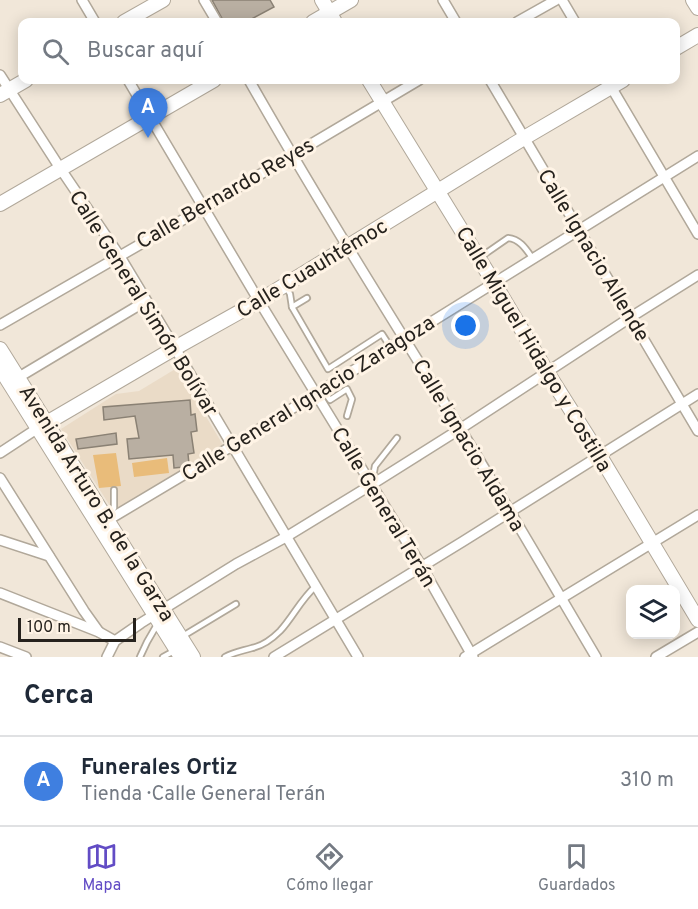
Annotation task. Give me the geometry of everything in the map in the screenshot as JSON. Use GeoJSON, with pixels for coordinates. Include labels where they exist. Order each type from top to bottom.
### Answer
{"type":"FeatureCollection","features":[{"type":"Feature","properties":{"kind":"street"},"geometry":{"type":"LineString","coordinates":[[131,18],[163,0]]}},
{"type":"Feature","properties":{"kind":"street"},"geometry":{"type":"LineString","coordinates":[[204,0],[215,18]]}},
{"type":"Feature","properties":{"kind":"street"},"geometry":{"type":"LineString","coordinates":[[322,0],[332,18],[351,0]]}},
{"type":"Feature","properties":{"kind":"street"},"geometry":{"type":"LineString","coordinates":[[443,0],[454,18]]}},
{"type":"Feature","properties":{"kind":"street"},"geometry":{"type":"LineString","coordinates":[[524,18],[556,0]]}},
{"type":"Feature","properties":{"kind":"street"},"geometry":{"type":"LineString","coordinates":[[562,0],[573,18]]}},
{"type":"Feature","properties":{"kind":"street"},"geometry":{"type":"LineString","coordinates":[[693,0],[698,8]]}},
{"type":"Feature","properties":{"kind":"street"},"geometry":{"type":"LineString","coordinates":[[86,2],[93,18]]}},
{"type":"Feature","properties":{"kind":"street"},"geometry":{"type":"LineString","coordinates":[[680,45],[698,35]]}},
{"type":"Feature","properties":{"kind":"street","name":"Calle General Simón Bolívar"},"geometry":{"type":"LineString","coordinates":[[0,75],[5,92],[119,255],[358,657]]}},
{"type":"Feature","properties":{"kind":"street"},"geometry":{"type":"LineString","coordinates":[[5,92],[19,84]]}},
{"type":"Feature","properties":{"kind":"street","name":"Calle General Terán"},"geometry":{"type":"LineString","coordinates":[[130,84],[259,301],[320,392],[371,485],[422,567],[469,656]]}},
{"type":"Feature","properties":{"kind":"street"},"geometry":{"type":"LineString","coordinates":[[0,204],[207,84]]}},
{"type":"Feature","properties":{"kind":"street","name":"Calle Ignacio Aldama"},"geometry":{"type":"LineString","coordinates":[[251,84],[596,657]]}},
{"type":"Feature","properties":{"kind":"street","name":"Calle Miguel Hidalgo y Costilla"},"geometry":{"type":"LineString","coordinates":[[371,84],[600,456],[651,544],[690,602],[698,620]]}},
{"type":"Feature","properties":{"kind":"street","name":"Calle Bernardo Reyes"},"geometry":{"type":"LineString","coordinates":[[0,325],[412,84]]}},
{"type":"Feature","properties":{"kind":"street","name":"Calle Ignacio Allende"},"geometry":{"type":"LineString","coordinates":[[492,84],[698,430]]}},
{"type":"Feature","properties":{"kind":"street","name":"Calle Cuauhtémoc"},"geometry":{"type":"LineString","coordinates":[[0,453],[42,425],[348,248],[611,84]]}},
{"type":"Feature","properties":{"kind":"street"},"geometry":{"type":"LineString","coordinates":[[615,84],[664,177],[698,234]]}},
{"type":"Feature","properties":{"kind":"street","name":"Calle General Ignacio Zaragoza"},"geometry":{"type":"LineString","coordinates":[[104,522],[320,392],[698,156]]}},
{"type":"Feature","properties":{"kind":"street"},"geometry":{"type":"LineString","coordinates":[[107,657],[115,641],[129,631],[159,615],[236,564],[286,537],[371,485],[698,275]]}},
{"type":"Feature","properties":{"kind":"street"},"geometry":{"type":"LineString","coordinates":[[13,380],[146,301]]}},
{"type":"Feature","properties":{"kind":"street","name":"Avenida Arturo B. de la Garza"},"geometry":{"type":"LineString","coordinates":[[0,349],[13,380],[104,522],[159,615],[180,648],[193,657]]}},
{"type":"Feature","properties":{"kind":"street","name":"Avenida Arturo B. de la Garza"},"geometry":{"type":"LineString","coordinates":[[0,368],[13,380]]}},
{"type":"Feature","properties":{"kind":"street"},"geometry":{"type":"LineString","coordinates":[[274,657],[698,394]]}},
{"type":"Feature","properties":{"kind":"street"},"geometry":{"type":"LineString","coordinates":[[0,478],[99,632]]}},
{"type":"Feature","properties":{"kind":"street"},"geometry":{"type":"LineString","coordinates":[[469,656],[698,515]]}},
{"type":"Feature","properties":{"kind":"street"},"geometry":{"type":"LineString","coordinates":[[0,540],[49,556]]}},
{"type":"Feature","properties":{"kind":"street"},"geometry":{"type":"LineString","coordinates":[[0,593],[99,632],[115,641]]}},
{"type":"Feature","properties":{"kind":"street"},"geometry":{"type":"LineString","coordinates":[[656,657],[698,632]]}},
{"type":"Feature","properties":{"kind":"street"},"geometry":{"type":"LineString","coordinates":[[0,647],[26,657]]}},
{"type":"Feature","properties":{"kind":"lane"},"geometry":{"type":"LineString","coordinates":[[479,258],[508,238],[515,239],[528,251],[532,259]]}},
{"type":"Feature","properties":{"kind":"lane"},"geometry":{"type":"LineString","coordinates":[[285,286],[290,294],[292,307],[328,369],[382,334],[391,348]]}},
{"type":"Feature","properties":{"kind":"lane"},"geometry":{"type":"LineString","coordinates":[[292,307],[307,298]]}},
{"type":"Feature","properties":{"kind":"lane"},"geometry":{"type":"LineString","coordinates":[[320,392],[330,400],[347,389],[352,399],[347,416]]}},
{"type":"Feature","properties":{"kind":"lane"},"geometry":{"type":"LineString","coordinates":[[371,485],[375,466],[397,438]]}},
{"type":"Feature","properties":{"kind":"lane"},"geometry":{"type":"LineString","coordinates":[[104,522],[114,508],[114,489]]}},
{"type":"Feature","properties":{"kind":"lane"},"geometry":{"type":"LineString","coordinates":[[225,657],[254,648],[270,639],[316,586]]}},
{"type":"Feature","properties":{"kind":"lane"},"geometry":{"type":"LineString","coordinates":[[163,657],[180,648],[236,604]]}},
{"type":"Feature","properties":{"kind":"lane"},"geometry":{"type":"LineString","coordinates":[[140,657],[159,615]]}},
{"type":"Feature","properties":{"kind":"shaded area"},"geometry":{"type":"Polygon","coordinates":[[[177,368],[223,445],[114,512],[61,429],[116,394],[139,391],[177,368]]]}},
{"type":"Feature","properties":{"kind":"shaded area"},"geometry":{"type":"Polygon","coordinates":[[[116,453],[121,486],[99,488],[93,455],[116,453]]]}},
{"type":"Feature","properties":{"kind":"shaded area"},"geometry":{"type":"Polygon","coordinates":[[[167,458],[169,473],[134,477],[132,463],[167,458]]]}},
{"type":"Feature","properties":{"kind":"building"},"geometry":{"type":"Polygon","coordinates":[[[212,0],[270,0],[274,7],[253,18],[222,18],[212,0]]]}},
{"type":"Feature","properties":{"kind":"building"},"geometry":{"type":"Polygon","coordinates":[[[190,400],[191,415],[195,414],[197,431],[191,432],[194,453],[188,454],[189,464],[184,467],[174,468],[173,455],[129,459],[127,439],[139,438],[135,416],[104,420],[103,407],[190,400]]]}},
{"type":"Feature","properties":{"kind":"building"},"geometry":{"type":"Polygon","coordinates":[[[116,433],[117,444],[78,449],[76,439],[116,433]]]}},
{"type":"Feature","properties":{"kind":"place","name":"Funerales Ortiz"},"geometry":{"type":"Point","coordinates":[148,138]}}]}
